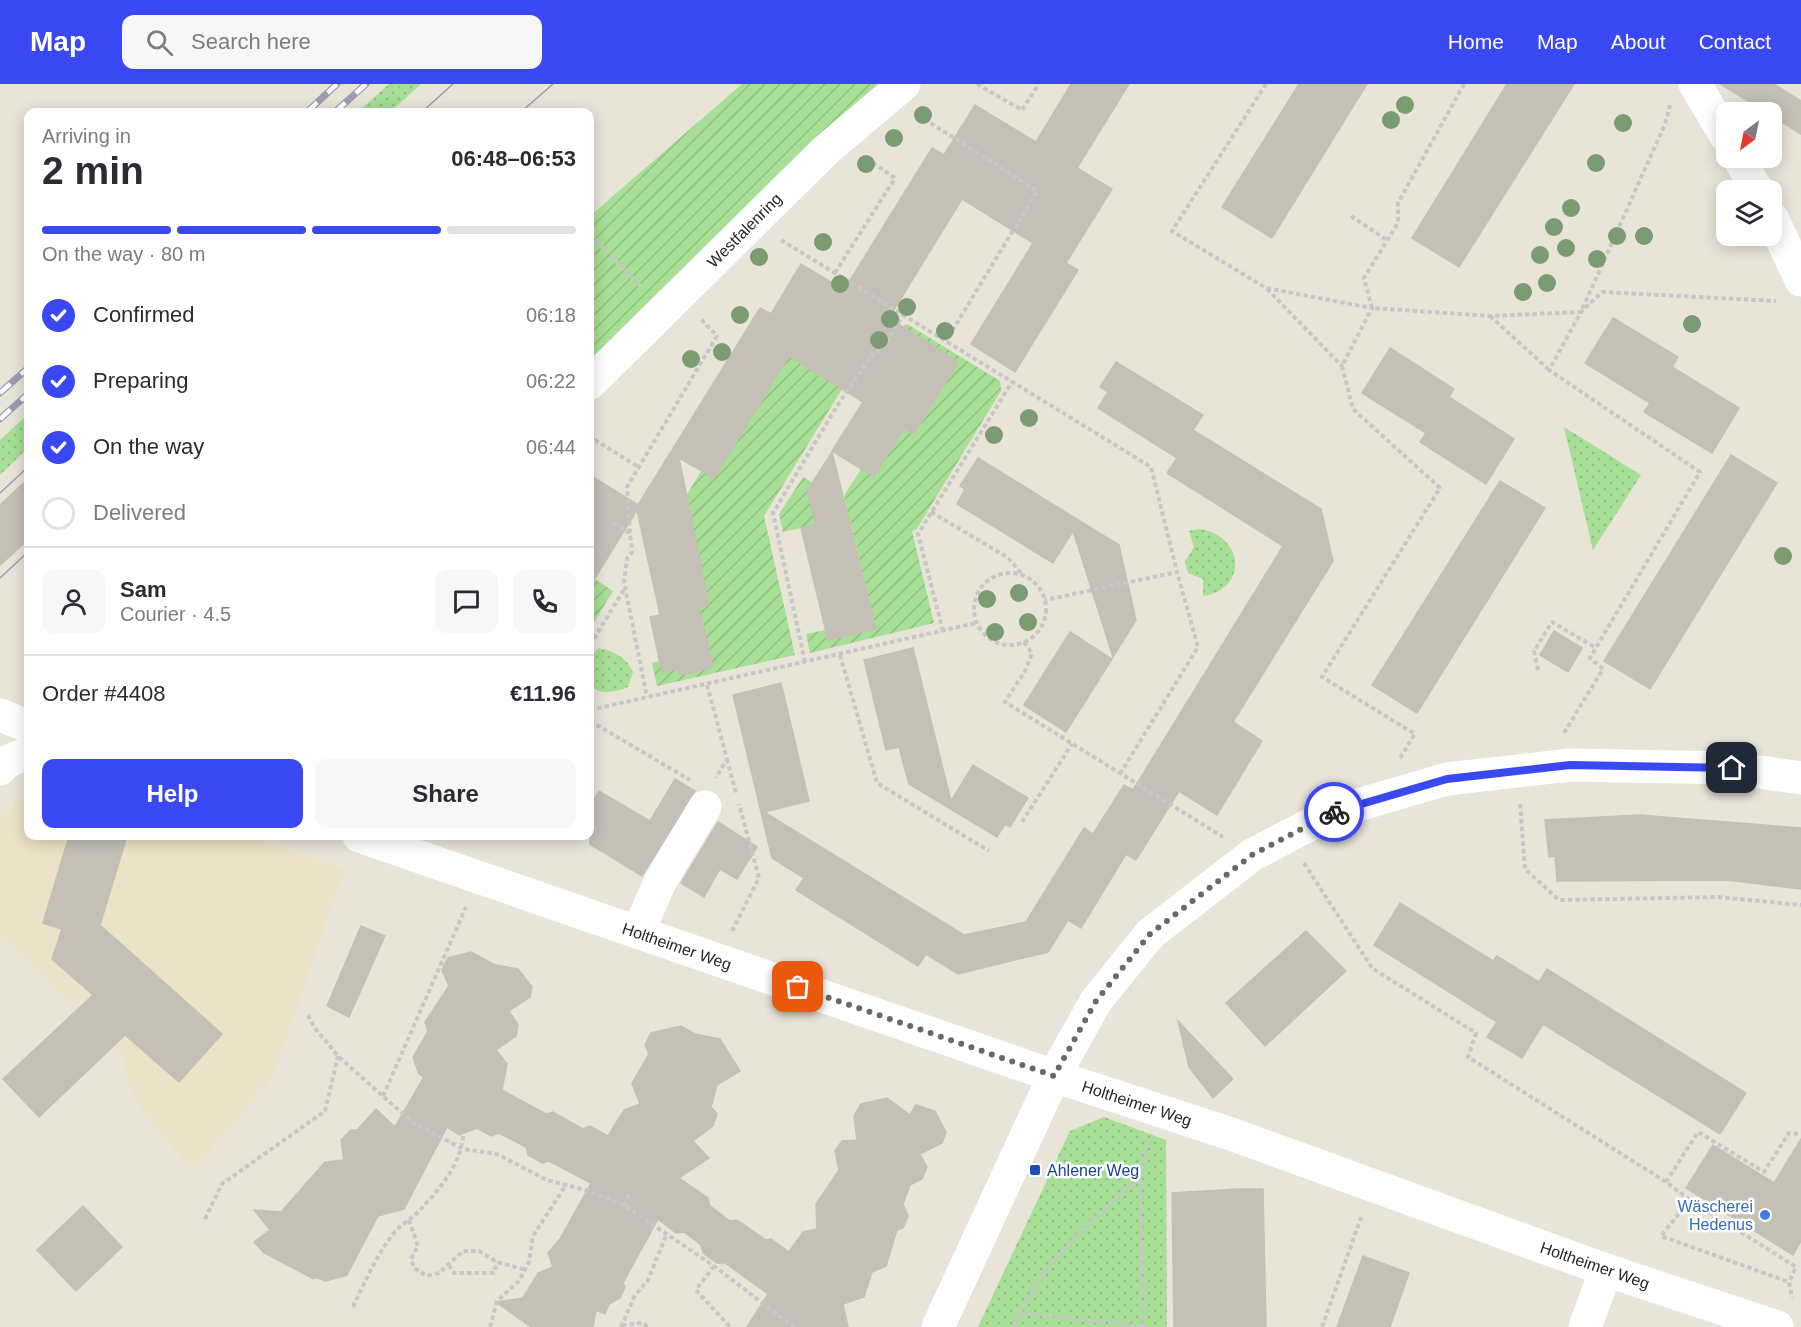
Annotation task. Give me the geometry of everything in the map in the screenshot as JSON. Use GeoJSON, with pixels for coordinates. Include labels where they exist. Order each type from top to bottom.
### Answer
{"type":"FeatureCollection","features":[{"type":"Feature","properties":{"kind":"street"},"geometry":{"type":"LineString","coordinates":[[1684,89],[1716,125]]}},
{"type":"Feature","properties":{"kind":"street","name":"Westfalenring"},"geometry":{"type":"LineString","coordinates":[[594,379],[752,222],[838,140],[896,90]]}},
{"type":"Feature","properties":{"kind":"street"},"geometry":{"type":"LineString","coordinates":[[1779,246],[1789,290]]}},
{"type":"Feature","properties":{"kind":"street"},"geometry":{"type":"LineString","coordinates":[[0,715],[24,724]]}},
{"type":"Feature","properties":{"kind":"street"},"geometry":{"type":"LineString","coordinates":[[0,769],[8,762],[24,755]]}},
{"type":"Feature","properties":{"kind":"street"},"geometry":{"type":"LineString","coordinates":[[938,1327],[1054,1076],[1096,1001],[1150,934],[1252,855],[1334,812],[1447,779],[1570,765],[1732,768],[1801,778]]}},
{"type":"Feature","properties":{"kind":"street"},"geometry":{"type":"LineString","coordinates":[[638,932],[660,882],[707,798]]}},
{"type":"Feature","properties":{"kind":"street","name":"Holtheimer Weg"},"geometry":{"type":"LineString","coordinates":[[371,840],[1054,1076],[1231,1134],[1606,1270],[1777,1327]]}},
{"type":"Feature","properties":{"kind":"street"},"geometry":{"type":"LineString","coordinates":[[1585,1327],[1606,1270]]}},
{"type":"Feature","properties":{"kind":"path"},"geometry":{"type":"LineString","coordinates":[[977,84],[1022,110],[1039,84]]}},
{"type":"Feature","properties":{"kind":"path"},"geometry":{"type":"LineString","coordinates":[[1266,84],[1173,231],[1266,288],[1342,366],[1353,409],[1440,488],[1322,676],[1415,734],[1372,801]]}},
{"type":"Feature","properties":{"kind":"path"},"geometry":{"type":"LineString","coordinates":[[1342,366],[1372,308],[1364,278],[1398,223],[1398,203],[1464,84]]}},
{"type":"Feature","properties":{"kind":"path"},"geometry":{"type":"LineString","coordinates":[[1549,370],[1581,312],[1665,124],[1684,89]]}},
{"type":"Feature","properties":{"kind":"path"},"geometry":{"type":"LineString","coordinates":[[896,90],[1037,191],[946,341]]}},
{"type":"Feature","properties":{"kind":"path"},"geometry":{"type":"LineString","coordinates":[[835,273],[896,178],[838,140]]}},
{"type":"Feature","properties":{"kind":"path"},"geometry":{"type":"LineString","coordinates":[[1351,216],[1387,240]]}},
{"type":"Feature","properties":{"kind":"path"},"geometry":{"type":"LineString","coordinates":[[752,222],[1151,467],[1198,647],[1120,774]]}},
{"type":"Feature","properties":{"kind":"path"},"geometry":{"type":"LineString","coordinates":[[594,237],[671,302],[717,336],[627,487],[632,552],[627,558],[625,588],[647,697]]}},
{"type":"Feature","properties":{"kind":"path"},"geometry":{"type":"LineString","coordinates":[[1266,288],[1372,308],[1490,316],[1581,312],[1602,292],[1789,290]]}},
{"type":"Feature","properties":{"kind":"path"},"geometry":{"type":"LineString","coordinates":[[868,347],[881,351],[903,315]]}},
{"type":"Feature","properties":{"kind":"path"},"geometry":{"type":"LineString","coordinates":[[1490,316],[1549,370],[1700,472],[1590,658],[1603,669],[1530,770],[1525,868],[1559,900],[1718,897],[1801,905]]}},
{"type":"Feature","properties":{"kind":"path"},"geometry":{"type":"LineString","coordinates":[[805,663],[773,513],[837,406],[875,351]]}},
{"type":"Feature","properties":{"kind":"path"},"geometry":{"type":"LineString","coordinates":[[942,631],[918,534],[1012,382]]}},
{"type":"Feature","properties":{"kind":"path"},"geometry":{"type":"LineString","coordinates":[[594,440],[640,468]]}},
{"type":"Feature","properties":{"kind":"path"},"geometry":{"type":"LineString","coordinates":[[931,512],[1007,557],[1024,575],[1038,585],[1046,600],[1046,617],[1038,632],[1024,642],[1010,645],[996,643],[984,634],[976,623],[973,605],[979,589],[991,577],[1007,572],[1024,575]]}},
{"type":"Feature","properties":{"kind":"path"},"geometry":{"type":"LineString","coordinates":[[613,523],[630,533]]}},
{"type":"Feature","properties":{"kind":"path"},"geometry":{"type":"LineString","coordinates":[[1046,600],[1177,572]]}},
{"type":"Feature","properties":{"kind":"path"},"geometry":{"type":"LineString","coordinates":[[594,638],[625,588]]}},
{"type":"Feature","properties":{"kind":"path"},"geometry":{"type":"LineString","coordinates":[[1538,670],[1534,651],[1552,622],[1596,648]]}},
{"type":"Feature","properties":{"kind":"path"},"geometry":{"type":"LineString","coordinates":[[594,709],[976,623]]}},
{"type":"Feature","properties":{"kind":"path"},"geometry":{"type":"LineString","coordinates":[[1024,642],[1032,653],[1025,671],[1005,702],[1252,855]]}},
{"type":"Feature","properties":{"kind":"path"},"geometry":{"type":"LineString","coordinates":[[840,655],[877,783],[989,851]]}},
{"type":"Feature","properties":{"kind":"path"},"geometry":{"type":"LineString","coordinates":[[707,685],[759,878],[718,960]]}},
{"type":"Feature","properties":{"kind":"path"},"geometry":{"type":"LineString","coordinates":[[594,724],[707,798],[727,759]]}},
{"type":"Feature","properties":{"kind":"path"},"geometry":{"type":"LineString","coordinates":[[1022,822],[1072,744]]}},
{"type":"Feature","properties":{"kind":"path"},"geometry":{"type":"LineString","coordinates":[[1287,837],[1372,968],[1476,1033],[1468,1057],[1796,1267],[1789,1282],[1661,1236],[1690,1200]]}},
{"type":"Feature","properties":{"kind":"path"},"geometry":{"type":"LineString","coordinates":[[383,1096],[467,903]]}},
{"type":"Feature","properties":{"kind":"path"},"geometry":{"type":"LineString","coordinates":[[308,1015],[314,1027],[338,1056],[412,1122],[463,1149],[497,1154],[547,1180],[625,1206],[772,1306],[794,1327]]}},
{"type":"Feature","properties":{"kind":"path"},"geometry":{"type":"LineString","coordinates":[[206,1219],[222,1184],[325,1111],[338,1056]]}},
{"type":"Feature","properties":{"kind":"path"},"geometry":{"type":"LineString","coordinates":[[1666,1182],[1698,1132],[1764,1172],[1789,1133],[1801,1134]]}},
{"type":"Feature","properties":{"kind":"path"},"geometry":{"type":"LineString","coordinates":[[353,1307],[379,1253],[396,1230],[409,1220],[442,1184],[463,1149],[463,1133]]}},
{"type":"Feature","properties":{"kind":"path"},"geometry":{"type":"LineString","coordinates":[[1019,1314],[1144,1326],[1140,1180],[1147,1137]]}},
{"type":"Feature","properties":{"kind":"path"},"geometry":{"type":"LineString","coordinates":[[1013,1327],[1042,1276],[1066,1246],[1140,1180]]}},
{"type":"Feature","properties":{"kind":"path"},"geometry":{"type":"LineString","coordinates":[[490,1327],[497,1301],[519,1281],[526,1270],[533,1236],[566,1185]]}},
{"type":"Feature","properties":{"kind":"path"},"geometry":{"type":"LineString","coordinates":[[625,1206],[629,1194]]}},
{"type":"Feature","properties":{"kind":"path"},"geometry":{"type":"LineString","coordinates":[[1322,1327],[1365,1205]]}},
{"type":"Feature","properties":{"kind":"path"},"geometry":{"type":"LineString","coordinates":[[409,1220],[418,1246],[411,1259],[414,1268],[427,1276],[439,1273],[463,1251],[479,1251],[497,1262],[526,1270]]}},
{"type":"Feature","properties":{"kind":"path"},"geometry":{"type":"LineString","coordinates":[[621,1326],[633,1297],[648,1280],[667,1233]]}},
{"type":"Feature","properties":{"kind":"path"},"geometry":{"type":"LineString","coordinates":[[449,1264],[454,1273],[494,1273],[497,1262]]}},
{"type":"Feature","properties":{"kind":"path"},"geometry":{"type":"LineString","coordinates":[[714,1266],[696,1290],[730,1327]]}},
{"type":"Feature","properties":{"kind":"path"},"geometry":{"type":"LineString","coordinates":[[621,1326],[643,1323],[648,1327]]}},
{"type":"Feature","properties":{"kind":"shaded area"},"geometry":{"type":"Polygon","coordinates":[[[24,795],[24,840],[259,840],[345,869],[272,1079],[192,1171],[140,1109],[129,1085],[120,1052],[52,984],[0,937],[0,818],[24,795]]]}},
{"type":"Feature","properties":{"kind":"green space"},"geometry":{"type":"Polygon","coordinates":[[[389,84],[421,84],[394,108],[362,108],[389,84]]]}},
{"type":"Feature","properties":{"kind":"green space"},"geometry":{"type":"Polygon","coordinates":[[[742,84],[884,84],[594,358],[594,213],[742,84]]]}},
{"type":"Feature","properties":{"kind":"green space"},"geometry":{"type":"Polygon","coordinates":[[[907,324],[1000,381],[1001,391],[916,530],[912,531],[934,623],[810,653],[806,634],[825,630],[829,640],[876,628],[849,517],[783,532],[779,514],[803,477],[813,483],[814,516],[847,508],[844,496],[861,469],[874,477],[904,428],[915,434],[958,362],[917,336],[897,335],[907,324]]]}},
{"type":"Feature","properties":{"kind":"green space"},"geometry":{"type":"Polygon","coordinates":[[[789,356],[842,389],[764,516],[795,655],[657,686],[652,663],[660,661],[663,672],[679,669],[680,675],[713,667],[699,607],[709,604],[685,498],[701,471],[714,478],[789,356]]]}},
{"type":"Feature","properties":{"kind":"green space"},"geometry":{"type":"Polygon","coordinates":[[[24,418],[24,452],[0,475],[0,440],[24,418]]]}},
{"type":"Feature","properties":{"kind":"green space"},"geometry":{"type":"Polygon","coordinates":[[[1564,427],[1641,475],[1593,550],[1564,427]]]}},
{"type":"Feature","properties":{"kind":"green space"},"geometry":{"type":"Polygon","coordinates":[[[1200,529],[1226,541],[1235,563],[1234,574],[1228,584],[1218,591],[1203,596],[1203,579],[1188,573],[1185,562],[1194,547],[1189,531],[1200,529]]]}},
{"type":"Feature","properties":{"kind":"green space"},"geometry":{"type":"Polygon","coordinates":[[[594,579],[613,591],[594,622],[594,579]]]}},
{"type":"Feature","properties":{"kind":"green space"},"geometry":{"type":"Polygon","coordinates":[[[599,648],[615,653],[627,662],[633,672],[628,687],[603,692],[594,688],[594,652],[599,648]]]}},
{"type":"Feature","properties":{"kind":"green space"},"geometry":{"type":"Polygon","coordinates":[[[1104,1117],[1166,1140],[1167,1327],[978,1327],[1070,1131],[1104,1117]]]}},
{"type":"Feature","properties":{"kind":"building"},"geometry":{"type":"Polygon","coordinates":[[[1071,84],[1129,84],[1077,168],[1112,189],[1066,263],[1078,270],[1015,372],[971,344],[1033,243],[962,199],[889,318],[958,362],[914,434],[904,428],[874,477],[832,451],[863,402],[789,356],[714,478],[679,458],[709,605],[699,607],[713,667],[680,675],[679,669],[662,672],[650,617],[660,615],[637,510],[594,580],[594,478],[638,505],[760,308],[771,314],[801,264],[844,290],[932,148],[944,155],[975,105],[1036,142],[1071,84]]]}},
{"type":"Feature","properties":{"kind":"building"},"geometry":{"type":"Polygon","coordinates":[[[1299,84],[1367,84],[1272,238],[1222,207],[1299,84]]]}},
{"type":"Feature","properties":{"kind":"building"},"geometry":{"type":"Polygon","coordinates":[[[1507,84],[1574,84],[1459,267],[1412,238],[1507,84]]]}},
{"type":"Feature","properties":{"kind":"building"},"geometry":{"type":"Polygon","coordinates":[[[1720,84],[1774,84],[1801,101],[1801,134],[1782,122],[1782,102],[1750,102],[1720,84]]]}},
{"type":"Feature","properties":{"kind":"building"},"geometry":{"type":"Polygon","coordinates":[[[1613,318],[1678,357],[1672,367],[1739,408],[1712,453],[1644,412],[1650,403],[1585,363],[1613,318]]]}},
{"type":"Feature","properties":{"kind":"building"},"geometry":{"type":"Polygon","coordinates":[[[1390,348],[1454,389],[1449,397],[1514,439],[1486,484],[1420,442],[1426,433],[1362,393],[1390,348]]]}},
{"type":"Feature","properties":{"kind":"building"},"geometry":{"type":"Polygon","coordinates":[[[1116,362],[1203,415],[1193,430],[1321,509],[1333,561],[1233,722],[1262,741],[1217,815],[1179,791],[1136,860],[1126,854],[1081,928],[1068,920],[1048,952],[958,974],[926,954],[918,966],[796,890],[804,878],[772,858],[733,695],[781,683],[809,801],[764,812],[964,935],[1026,922],[1084,828],[1093,834],[1124,785],[1133,790],[1283,546],[1167,473],[1177,458],[1098,408],[1108,392],[1100,387],[1116,362]]]}},
{"type":"Feature","properties":{"kind":"building"},"geometry":{"type":"Polygon","coordinates":[[[832,452],[876,629],[828,640],[801,528],[816,525],[807,491],[832,452]]]}},
{"type":"Feature","properties":{"kind":"building"},"geometry":{"type":"Polygon","coordinates":[[[1731,455],[1777,483],[1650,689],[1604,661],[1731,455]]]}},
{"type":"Feature","properties":{"kind":"building"},"geometry":{"type":"Polygon","coordinates":[[[978,458],[1119,545],[1136,620],[1113,657],[1073,531],[1053,563],[957,504],[965,489],[960,486],[978,458]]]}},
{"type":"Feature","properties":{"kind":"building"},"geometry":{"type":"Polygon","coordinates":[[[1500,481],[1545,508],[1417,713],[1372,685],[1500,481]]]}},
{"type":"Feature","properties":{"kind":"building"},"geometry":{"type":"Polygon","coordinates":[[[24,483],[24,544],[0,565],[0,505],[24,483]]]}},
{"type":"Feature","properties":{"kind":"building"},"geometry":{"type":"Polygon","coordinates":[[[1554,631],[1582,648],[1568,672],[1540,655],[1554,631]]]}},
{"type":"Feature","properties":{"kind":"building"},"geometry":{"type":"Polygon","coordinates":[[[1070,632],[1112,659],[1066,732],[1024,705],[1070,632]]]}},
{"type":"Feature","properties":{"kind":"building"},"geometry":{"type":"Polygon","coordinates":[[[913,648],[951,801],[973,765],[1028,798],[1010,827],[1005,824],[997,837],[909,784],[899,747],[886,750],[864,660],[913,648]]]}},
{"type":"Feature","properties":{"kind":"building"},"geometry":{"type":"Polygon","coordinates":[[[675,779],[695,791],[642,876],[590,844],[590,840],[594,840],[594,800],[599,791],[650,821],[675,779]]]}},
{"type":"Feature","properties":{"kind":"building"},"geometry":{"type":"Polygon","coordinates":[[[1639,815],[1801,828],[1801,889],[1727,880],[1557,881],[1555,856],[1549,857],[1545,820],[1639,815]]]}},
{"type":"Feature","properties":{"kind":"building"},"geometry":{"type":"Polygon","coordinates":[[[718,822],[757,847],[737,879],[720,869],[704,897],[681,883],[718,822]]]}},
{"type":"Feature","properties":{"kind":"building"},"geometry":{"type":"Polygon","coordinates":[[[68,840],[126,840],[100,925],[222,1034],[179,1082],[125,1035],[39,1117],[3,1079],[93,995],[52,959],[62,929],[43,923],[68,840]]]}},
{"type":"Feature","properties":{"kind":"building"},"geometry":{"type":"Polygon","coordinates":[[[1400,903],[1493,961],[1497,956],[1539,982],[1547,969],[1746,1093],[1720,1134],[1543,1024],[1522,1058],[1487,1037],[1497,1022],[1374,945],[1400,903]]]}},
{"type":"Feature","properties":{"kind":"building"},"geometry":{"type":"Polygon","coordinates":[[[361,926],[385,936],[349,1017],[327,1006],[361,926]]]}},
{"type":"Feature","properties":{"kind":"building"},"geometry":{"type":"Polygon","coordinates":[[[1306,931],[1346,971],[1265,1046],[1226,1003],[1306,931]]]}},
{"type":"Feature","properties":{"kind":"building"},"geometry":{"type":"Polygon","coordinates":[[[471,952],[495,965],[518,969],[532,987],[530,997],[509,1011],[518,1025],[516,1036],[496,1050],[507,1064],[502,1090],[546,1114],[553,1112],[583,1129],[590,1126],[608,1136],[624,1110],[640,1104],[632,1083],[649,1054],[645,1045],[651,1033],[681,1026],[695,1034],[720,1039],[740,1071],[717,1085],[711,1107],[717,1114],[713,1126],[693,1141],[709,1158],[679,1178],[708,1198],[710,1206],[730,1221],[737,1220],[766,1240],[771,1239],[789,1252],[803,1232],[817,1229],[816,1204],[839,1170],[835,1151],[842,1141],[857,1140],[854,1116],[861,1104],[887,1098],[910,1115],[916,1105],[935,1111],[946,1132],[942,1143],[920,1154],[927,1167],[922,1179],[910,1185],[903,1204],[908,1216],[903,1228],[897,1230],[886,1266],[872,1272],[864,1297],[843,1304],[848,1327],[747,1327],[768,1294],[725,1263],[717,1263],[703,1253],[701,1245],[684,1232],[676,1233],[658,1219],[623,1283],[625,1287],[620,1298],[609,1304],[605,1314],[596,1310],[593,1327],[531,1327],[496,1302],[523,1298],[538,1273],[553,1267],[548,1253],[560,1239],[591,1183],[549,1161],[542,1163],[528,1155],[526,1147],[499,1133],[491,1136],[477,1128],[459,1135],[447,1127],[404,1209],[378,1216],[347,1275],[326,1281],[314,1277],[314,1279],[264,1253],[254,1242],[270,1230],[254,1210],[281,1212],[325,1162],[344,1160],[341,1140],[351,1130],[357,1130],[376,1109],[395,1127],[424,1077],[419,1074],[413,1057],[428,1031],[425,1022],[449,986],[442,970],[448,958],[471,952]]]}},
{"type":"Feature","properties":{"kind":"building"},"geometry":{"type":"Polygon","coordinates":[[[1178,1021],[1233,1079],[1213,1098],[1189,1067],[1178,1021]]]}},
{"type":"Feature","properties":{"kind":"building","name":"Wäscherei Hedenus"},"geometry":{"type":"Polygon","coordinates":[[[1801,1139],[1801,1241],[1793,1255],[1686,1188],[1713,1145],[1774,1183],[1801,1139]]]}},
{"type":"Feature","properties":{"kind":"building"},"geometry":{"type":"Polygon","coordinates":[[[1263,1189],[1266,1327],[1174,1327],[1172,1193],[1263,1189]]]}},
{"type":"Feature","properties":{"kind":"building"},"geometry":{"type":"Polygon","coordinates":[[[83,1206],[122,1247],[76,1291],[37,1250],[83,1206]]]}},
{"type":"Feature","properties":{"kind":"building"},"geometry":{"type":"Polygon","coordinates":[[[1363,1256],[1409,1273],[1390,1327],[1337,1327],[1363,1256]]]}},
{"type":"Feature","properties":{"kind":"tram line"},"geometry":{"type":"LineString","coordinates":[[426,108],[453,84]]}},
{"type":"Feature","properties":{"kind":"tram line"},"geometry":{"type":"LineString","coordinates":[[526,108],[553,84]]}},
{"type":"Feature","properties":{"kind":"tram line"},"geometry":{"type":"LineString","coordinates":[[0,493],[24,471]]}},
{"type":"Feature","properties":{"kind":"tram line"},"geometry":{"type":"LineString","coordinates":[[0,578],[24,556]]}},
{"type":"Feature","properties":{"kind":"railway"},"geometry":{"type":"LineString","coordinates":[[311,108],[337,84]]}},
{"type":"Feature","properties":{"kind":"railway"},"geometry":{"type":"LineString","coordinates":[[339,108],[366,84]]}},
{"type":"Feature","properties":{"kind":"railway"},"geometry":{"type":"LineString","coordinates":[[0,393],[24,372]]}},
{"type":"Feature","properties":{"kind":"railway"},"geometry":{"type":"LineString","coordinates":[[0,419],[24,398]]}},
{"type":"Feature","properties":{"kind":"way so far"},"geometry":{"type":"LineString","coordinates":[[798,987],[1054,1076],[1096,1001],[1150,934],[1252,855],[1334,812]]}},
{"type":"Feature","properties":{"kind":"place","name":"Ahlener Weg"},"geometry":{"type":"Point","coordinates":[1035,1170]}},
{"type":"Feature","properties":{"kind":"place","name":"Wäscherei Hedenus"},"geometry":{"type":"Point","coordinates":[1765,1215]}},
{"type":"Feature","properties":{"kind":"route"},"geometry":{"type":"LineString","coordinates":[[1334,812],[1447,779],[1570,765],[1732,768]]}}]}
